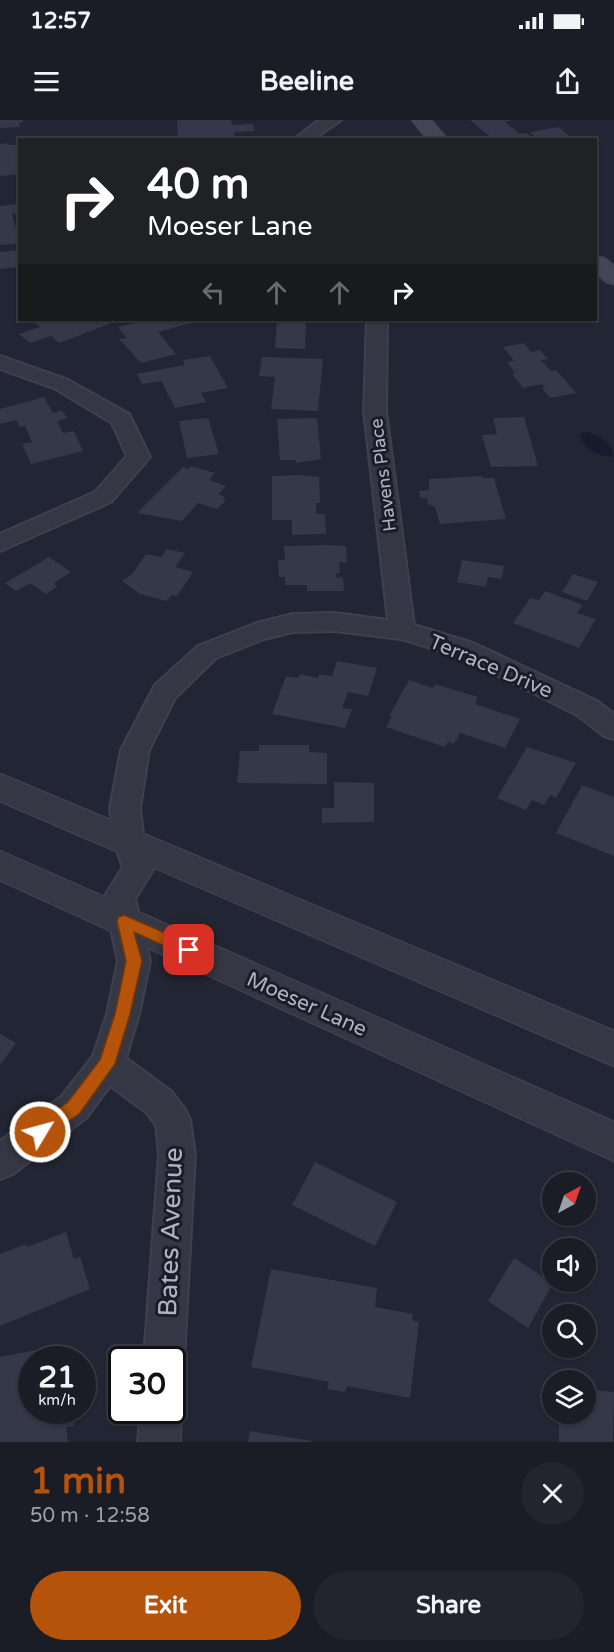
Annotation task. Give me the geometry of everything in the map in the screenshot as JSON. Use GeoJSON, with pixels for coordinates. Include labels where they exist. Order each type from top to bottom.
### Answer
{"type":"FeatureCollection","features":[{"type":"Feature","properties":{"kind":"main road"},"geometry":{"type":"LineString","coordinates":[[421,120],[437,138]]}},
{"type":"Feature","properties":{"kind":"main road"},"geometry":{"type":"LineString","coordinates":[[597,264],[614,277]]}},
{"type":"Feature","properties":{"kind":"street"},"geometry":{"type":"LineString","coordinates":[[304,138],[321,125],[333,120]]}},
{"type":"Feature","properties":{"kind":"street","name":"Havens Place"},"geometry":{"type":"LineString","coordinates":[[376,321],[375,411],[402,630]]}},
{"type":"Feature","properties":{"kind":"street"},"geometry":{"type":"LineString","coordinates":[[0,362],[61,384],[121,419],[139,457],[103,497],[0,543]]}},
{"type":"Feature","properties":{"kind":"street","name":"Terrace Drive"},"geometry":{"type":"LineString","coordinates":[[0,1162],[74,1107],[107,1064],[123,1014],[134,961],[119,897],[139,868],[129,843],[125,808],[135,750],[164,692],[207,652],[257,632],[293,623],[335,622],[402,630],[464,649],[514,672],[587,708],[614,729]]}},
{"type":"Feature","properties":{"kind":"street"},"geometry":{"type":"LineString","coordinates":[[0,788],[614,1049]]}},
{"type":"Feature","properties":{"kind":"street","name":"Moeser Lane"},"geometry":{"type":"LineString","coordinates":[[0,865],[614,1142]]}},
{"type":"Feature","properties":{"kind":"street","name":"Bates Avenue"},"geometry":{"type":"LineString","coordinates":[[107,1064],[159,1102],[173,1120],[177,1154],[165,1346]]}},
{"type":"Feature","properties":{"kind":"street"},"geometry":{"type":"LineString","coordinates":[[159,1442],[160,1424]]}},
{"type":"Feature","properties":{"kind":"water"},"geometry":{"type":"Polygon","coordinates":[[[587,432],[604,440],[614,455],[611,457],[600,455],[587,447],[580,434],[587,432]]]}},
{"type":"Feature","properties":{"kind":"building"},"geometry":{"type":"Polygon","coordinates":[[[0,120],[23,120],[23,122],[19,123],[20,127],[0,128],[0,120]]]}},
{"type":"Feature","properties":{"kind":"building"},"geometry":{"type":"Polygon","coordinates":[[[177,120],[231,120],[232,125],[253,124],[255,131],[234,132],[235,138],[178,138],[177,120]]]}},
{"type":"Feature","properties":{"kind":"building"},"geometry":{"type":"Polygon","coordinates":[[[470,120],[512,120],[505,122],[520,134],[527,133],[532,137],[519,138],[492,138],[470,120]]]}},
{"type":"Feature","properties":{"kind":"building"},"geometry":{"type":"Polygon","coordinates":[[[559,127],[569,136],[536,138],[530,132],[559,127]]]}},
{"type":"Feature","properties":{"kind":"building"},"geometry":{"type":"Polygon","coordinates":[[[0,144],[17,145],[18,174],[0,176],[0,144]]]}},
{"type":"Feature","properties":{"kind":"building"},"geometry":{"type":"Polygon","coordinates":[[[16,204],[18,213],[12,214],[18,243],[0,245],[0,206],[16,204]]]}},
{"type":"Feature","properties":{"kind":"building"},"geometry":{"type":"Polygon","coordinates":[[[18,250],[18,269],[17,267],[0,269],[0,252],[18,250]]]}},
{"type":"Feature","properties":{"kind":"building"},"geometry":{"type":"Polygon","coordinates":[[[40,321],[117,321],[59,343],[51,336],[30,343],[19,334],[40,327],[34,323],[40,321]]]}},
{"type":"Feature","properties":{"kind":"building"},"geometry":{"type":"Polygon","coordinates":[[[143,321],[195,322],[158,332],[176,354],[141,363],[119,339],[127,338],[118,327],[143,321]]]}},
{"type":"Feature","properties":{"kind":"building"},"geometry":{"type":"Polygon","coordinates":[[[277,321],[306,321],[305,349],[275,348],[277,321]]]}},
{"type":"Feature","properties":{"kind":"building"},"geometry":{"type":"Polygon","coordinates":[[[524,343],[531,352],[540,350],[548,359],[541,360],[551,371],[556,370],[576,393],[550,398],[542,388],[545,388],[542,384],[523,388],[512,374],[515,373],[507,362],[514,361],[503,347],[524,343]]]}},
{"type":"Feature","properties":{"kind":"building"},"geometry":{"type":"Polygon","coordinates":[[[210,356],[228,388],[201,393],[206,402],[175,408],[161,381],[142,384],[137,374],[185,365],[183,360],[210,356]]]}},
{"type":"Feature","properties":{"kind":"building"},"geometry":{"type":"Polygon","coordinates":[[[262,357],[323,359],[318,411],[271,409],[275,377],[259,376],[262,357]]]}},
{"type":"Feature","properties":{"kind":"building"},"geometry":{"type":"Polygon","coordinates":[[[44,397],[53,413],[62,410],[67,418],[57,421],[63,433],[74,431],[83,451],[31,464],[22,444],[32,442],[25,426],[20,427],[16,420],[0,424],[0,409],[44,397]]]}},
{"type":"Feature","properties":{"kind":"building"},"geometry":{"type":"Polygon","coordinates":[[[524,417],[538,466],[491,467],[482,435],[497,434],[493,418],[524,417]]]}},
{"type":"Feature","properties":{"kind":"building"},"geometry":{"type":"Polygon","coordinates":[[[208,418],[219,454],[187,458],[179,421],[208,418]]]}},
{"type":"Feature","properties":{"kind":"building"},"geometry":{"type":"Polygon","coordinates":[[[317,418],[321,459],[296,463],[296,460],[280,460],[277,419],[317,418]]]}},
{"type":"Feature","properties":{"kind":"building"},"geometry":{"type":"Polygon","coordinates":[[[191,466],[215,473],[209,480],[226,486],[218,494],[226,500],[217,509],[198,503],[182,521],[137,513],[183,467],[188,469],[191,466]]]}},
{"type":"Feature","properties":{"kind":"building"},"geometry":{"type":"Polygon","coordinates":[[[272,476],[319,477],[320,503],[316,503],[316,514],[325,514],[326,534],[292,535],[292,520],[272,520],[272,476]]]}},
{"type":"Feature","properties":{"kind":"building"},"geometry":{"type":"Polygon","coordinates":[[[482,476],[483,478],[494,478],[506,519],[440,524],[435,507],[428,504],[427,498],[421,498],[419,491],[429,490],[429,479],[482,476]]]}},
{"type":"Feature","properties":{"kind":"building"},"geometry":{"type":"Polygon","coordinates":[[[284,546],[346,546],[347,562],[339,562],[340,573],[336,573],[337,578],[343,577],[344,591],[307,591],[307,585],[285,585],[285,577],[279,577],[278,560],[285,560],[284,546]]]}},
{"type":"Feature","properties":{"kind":"building"},"geometry":{"type":"Polygon","coordinates":[[[167,549],[185,553],[175,567],[193,572],[177,596],[171,595],[167,601],[140,594],[122,581],[132,574],[146,554],[161,557],[167,549]]]}},
{"type":"Feature","properties":{"kind":"building"},"geometry":{"type":"Polygon","coordinates":[[[49,557],[71,572],[54,583],[57,587],[46,594],[30,583],[16,591],[5,583],[49,557]]]}},
{"type":"Feature","properties":{"kind":"building"},"geometry":{"type":"Polygon","coordinates":[[[462,560],[504,566],[502,579],[488,577],[486,587],[457,582],[462,560]]]}},
{"type":"Feature","properties":{"kind":"building"},"geometry":{"type":"Polygon","coordinates":[[[573,574],[598,582],[587,601],[562,592],[573,574]]]}},
{"type":"Feature","properties":{"kind":"building"},"geometry":{"type":"Polygon","coordinates":[[[545,591],[583,605],[577,613],[596,619],[579,648],[513,623],[530,598],[539,600],[545,591]]]}},
{"type":"Feature","properties":{"kind":"building"},"geometry":{"type":"Polygon","coordinates":[[[337,661],[377,668],[368,696],[348,692],[342,708],[352,709],[345,728],[272,714],[286,676],[298,678],[300,674],[318,678],[319,674],[332,676],[337,661]]]}},
{"type":"Feature","properties":{"kind":"building"},"geometry":{"type":"Polygon","coordinates":[[[409,680],[433,688],[435,684],[478,697],[475,704],[520,719],[505,748],[460,733],[454,744],[448,742],[445,747],[386,727],[392,717],[389,716],[409,680]]]}},
{"type":"Feature","properties":{"kind":"building"},"geometry":{"type":"Polygon","coordinates":[[[259,745],[309,745],[309,752],[327,753],[327,784],[237,783],[240,751],[259,751],[259,745]]]}},
{"type":"Feature","properties":{"kind":"building"},"geometry":{"type":"Polygon","coordinates":[[[527,747],[576,763],[556,798],[550,795],[544,805],[532,800],[526,810],[497,798],[527,747]]]}},
{"type":"Feature","properties":{"kind":"building"},"geometry":{"type":"Polygon","coordinates":[[[334,782],[374,783],[374,822],[322,823],[322,808],[334,808],[334,782]]]}},
{"type":"Feature","properties":{"kind":"building"},"geometry":{"type":"Polygon","coordinates":[[[582,785],[614,797],[614,856],[556,833],[582,785]]]}},
{"type":"Feature","properties":{"kind":"building"},"geometry":{"type":"Polygon","coordinates":[[[0,1034],[16,1043],[0,1065],[0,1034]]]}},
{"type":"Feature","properties":{"kind":"building"},"geometry":{"type":"Polygon","coordinates":[[[315,1162],[397,1202],[375,1246],[292,1205],[315,1162]]]}},
{"type":"Feature","properties":{"kind":"building"},"geometry":{"type":"Polygon","coordinates":[[[66,1232],[74,1259],[80,1257],[90,1289],[0,1326],[0,1254],[26,1244],[27,1247],[66,1232]]]}},
{"type":"Feature","properties":{"kind":"building"},"geometry":{"type":"Polygon","coordinates":[[[514,1258],[542,1276],[542,1292],[548,1292],[528,1328],[488,1301],[514,1258]]]}},
{"type":"Feature","properties":{"kind":"building"},"geometry":{"type":"Polygon","coordinates":[[[271,1269],[377,1288],[375,1307],[413,1314],[412,1320],[419,1322],[410,1398],[347,1386],[345,1392],[327,1389],[329,1382],[251,1367],[271,1269]]]}},
{"type":"Feature","properties":{"kind":"building"},"geometry":{"type":"Polygon","coordinates":[[[18,1353],[18,1424],[74,1424],[74,1426],[66,1427],[68,1442],[0,1442],[0,1357],[18,1353]]]}},
{"type":"Feature","properties":{"kind":"building"},"geometry":{"type":"Polygon","coordinates":[[[596,1390],[614,1392],[613,1442],[559,1442],[559,1424],[596,1424],[596,1390]]]}},
{"type":"Feature","properties":{"kind":"building"},"geometry":{"type":"Polygon","coordinates":[[[250,1431],[312,1441],[312,1442],[248,1442],[250,1431]]]}},
{"type":"Feature","properties":{"kind":"route"},"geometry":{"type":"LineString","coordinates":[[40,1132],[74,1107],[107,1064],[123,1014],[134,961],[124,921],[189,950]]}}]}
